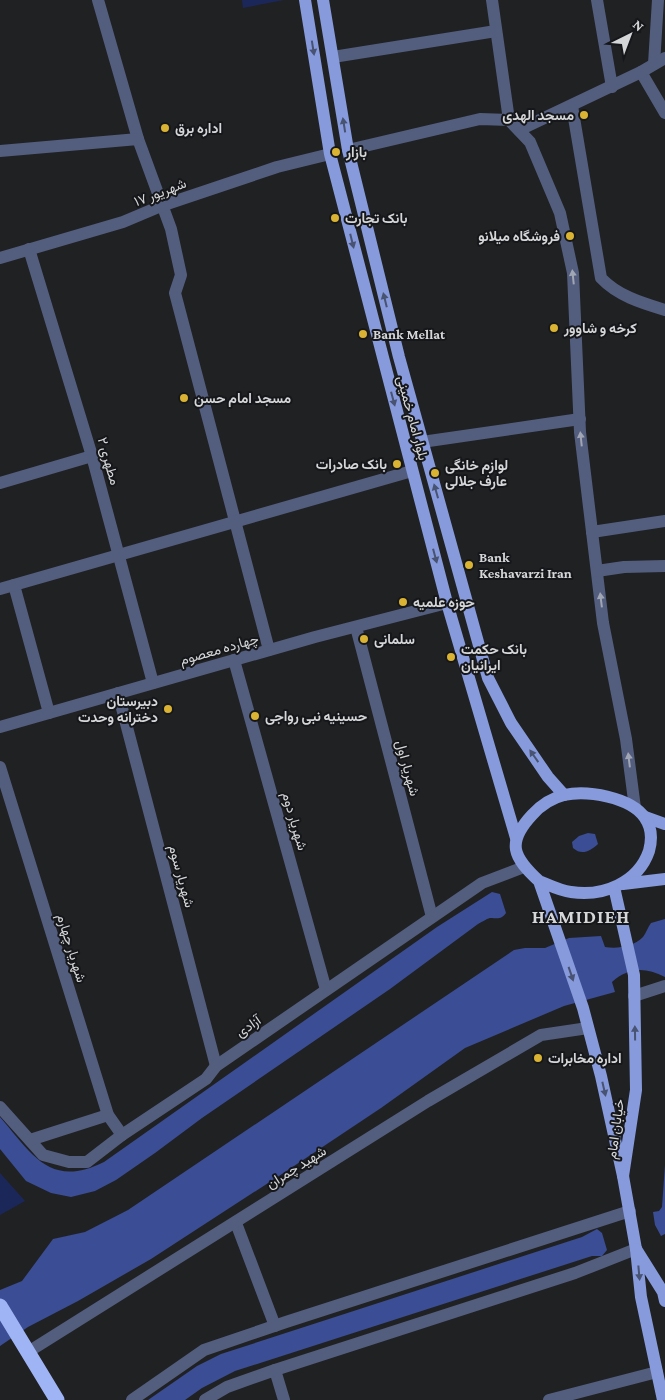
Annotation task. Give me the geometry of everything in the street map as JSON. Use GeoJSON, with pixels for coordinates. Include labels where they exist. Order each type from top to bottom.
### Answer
{"type":"FeatureCollection","features":[{"type":"Feature","properties":{"kind":"highway"},"geometry":{"type":"LineString","coordinates":[[0,1306],[57,1400]]}},
{"type":"Feature","properties":{"kind":"main road","name":"بلوار امام خمینی"},"geometry":{"type":"LineString","coordinates":[[305,0],[330,154],[447,603],[516,838]]}},
{"type":"Feature","properties":{"kind":"main road","name":"بلوار امام خمینی"},"geometry":{"type":"LineString","coordinates":[[323,0],[348,150],[399,357],[488,678],[511,723],[548,777],[564,795]]}},
{"type":"Feature","properties":{"kind":"main road"},"geometry":{"type":"LineString","coordinates":[[665,824],[645,817],[635,808],[622,801],[597,794],[564,795],[545,803],[535,811],[520,828],[516,838],[516,849],[524,867],[539,881],[571,892],[598,892],[617,886],[665,879]]}},
{"type":"Feature","properties":{"kind":"main road"},"geometry":{"type":"LineString","coordinates":[[617,886],[632,877],[641,867],[647,855],[652,836],[645,817]]}},
{"type":"Feature","properties":{"kind":"main road","name":"خیابان امام"},"geometry":{"type":"LineString","coordinates":[[539,881],[583,1008],[624,1176]]}},
{"type":"Feature","properties":{"kind":"main road","name":"خیابان امام"},"geometry":{"type":"LineString","coordinates":[[617,886],[626,944],[634,975],[636,1090],[624,1176]]}},
{"type":"Feature","properties":{"kind":"main road"},"geometry":{"type":"LineString","coordinates":[[624,1176],[636,1249],[641,1297],[663,1400]]}},
{"type":"Feature","properties":{"kind":"main road"},"geometry":{"type":"LineString","coordinates":[[636,1249],[663,1292],[665,1301]]}},
{"type":"Feature","properties":{"kind":"street"},"geometry":{"type":"LineString","coordinates":[[98,0],[138,139],[171,229],[181,275],[175,293],[269,650]]}},
{"type":"Feature","properties":{"kind":"street"},"geometry":{"type":"LineString","coordinates":[[492,0],[509,120],[530,142],[560,213],[573,273],[580,419],[592,532],[604,623],[626,739],[635,808]]}},
{"type":"Feature","properties":{"kind":"street"},"geometry":{"type":"LineString","coordinates":[[597,0],[612,87]]}},
{"type":"Feature","properties":{"kind":"street"},"geometry":{"type":"LineString","coordinates":[[519,130],[612,87],[660,61],[658,0]]}},
{"type":"Feature","properties":{"kind":"street"},"geometry":{"type":"LineString","coordinates":[[332,57],[496,31]]}},
{"type":"Feature","properties":{"kind":"street"},"geometry":{"type":"LineString","coordinates":[[641,72],[665,113]]}},
{"type":"Feature","properties":{"kind":"street"},"geometry":{"type":"LineString","coordinates":[[572,106],[601,278],[611,288],[641,303],[665,310]]}},
{"type":"Feature","properties":{"kind":"street"},"geometry":{"type":"LineString","coordinates":[[348,150],[480,119],[509,120]]}},
{"type":"Feature","properties":{"kind":"street"},"geometry":{"type":"LineString","coordinates":[[0,151],[138,139]]}},
{"type":"Feature","properties":{"kind":"street","name":"۱۷ شهریور"},"geometry":{"type":"LineString","coordinates":[[0,258],[123,222],[161,206],[277,167],[330,154]]}},
{"type":"Feature","properties":{"kind":"street","name":"مطهری ۲"},"geometry":{"type":"LineString","coordinates":[[29,250],[92,456],[154,683]]}},
{"type":"Feature","properties":{"kind":"street"},"geometry":{"type":"LineString","coordinates":[[422,442],[580,419]]}},
{"type":"Feature","properties":{"kind":"street"},"geometry":{"type":"LineString","coordinates":[[0,483],[92,456]]}},
{"type":"Feature","properties":{"kind":"street"},"geometry":{"type":"LineString","coordinates":[[0,589],[412,471]]}},
{"type":"Feature","properties":{"kind":"street"},"geometry":{"type":"LineString","coordinates":[[592,532],[665,520]]}},
{"type":"Feature","properties":{"kind":"street"},"geometry":{"type":"LineString","coordinates":[[597,571],[624,567],[665,566]]}},
{"type":"Feature","properties":{"kind":"street"},"geometry":{"type":"LineString","coordinates":[[14,585],[49,713]]}},
{"type":"Feature","properties":{"kind":"street","name":"چهارده معصوم"},"geometry":{"type":"LineString","coordinates":[[0,727],[269,650],[447,603]]}},
{"type":"Feature","properties":{"kind":"street","name":"شهریار اول"},"geometry":{"type":"LineString","coordinates":[[356,627],[432,917]]}},
{"type":"Feature","properties":{"kind":"street","name":"شهریار دوم"},"geometry":{"type":"LineString","coordinates":[[234,660],[326,990]]}},
{"type":"Feature","properties":{"kind":"street","name":"شهریار سوم"},"geometry":{"type":"LineString","coordinates":[[118,693],[216,1066]]}},
{"type":"Feature","properties":{"kind":"street","name":"شهریار چهارم"},"geometry":{"type":"LineString","coordinates":[[0,767],[108,1114],[122,1135]]}},
{"type":"Feature","properties":{"kind":"street","name":"آزادی"},"geometry":{"type":"LineString","coordinates":[[0,1107],[43,1155],[69,1162],[87,1162],[122,1135],[206,1079],[216,1066],[482,883],[524,867]]}},
{"type":"Feature","properties":{"kind":"street"},"geometry":{"type":"LineString","coordinates":[[634,996],[665,986]]}},
{"type":"Feature","properties":{"kind":"street","name":"شهید چمران"},"geometry":{"type":"LineString","coordinates":[[25,1348],[65,1328],[236,1223],[428,1101],[541,1035],[588,1028]]}},
{"type":"Feature","properties":{"kind":"street"},"geometry":{"type":"LineString","coordinates":[[30,1140],[108,1114]]}},
{"type":"Feature","properties":{"kind":"street"},"geometry":{"type":"LineString","coordinates":[[132,1400],[204,1350],[630,1210]]}},
{"type":"Feature","properties":{"kind":"street"},"geometry":{"type":"LineString","coordinates":[[236,1223],[275,1326]]}},
{"type":"Feature","properties":{"kind":"street"},"geometry":{"type":"LineString","coordinates":[[206,1400],[227,1387],[575,1272],[636,1249]]}},
{"type":"Feature","properties":{"kind":"street"},"geometry":{"type":"LineString","coordinates":[[276,1370],[284,1400]]}},
{"type":"Feature","properties":{"kind":"street"},"geometry":{"type":"LineString","coordinates":[[549,1400],[657,1372]]}},
{"type":"Feature","properties":{"kind":"shaded area"},"geometry":{"type":"Polygon","coordinates":[[[242,0],[284,0],[243,8],[242,0]]]}},
{"type":"Feature","properties":{"kind":"shaded area"},"geometry":{"type":"Polygon","coordinates":[[[588,833],[595,834],[598,844],[586,852],[580,852],[573,848],[572,842],[579,836],[588,833]]]}},
{"type":"Feature","properties":{"kind":"shaded area"},"geometry":{"type":"Polygon","coordinates":[[[492,892],[500,894],[506,913],[503,917],[490,918],[478,924],[390,989],[202,1118],[155,1153],[116,1180],[95,1191],[71,1197],[51,1193],[26,1181],[0,1149],[0,1117],[33,1155],[44,1164],[69,1172],[85,1169],[104,1162],[437,927],[492,892]]]}},
{"type":"Feature","properties":{"kind":"shaded area"},"geometry":{"type":"Polygon","coordinates":[[[665,919],[665,977],[644,970],[625,973],[612,982],[615,992],[564,1006],[465,1048],[381,1108],[151,1259],[28,1327],[0,1346],[0,1290],[22,1281],[53,1239],[85,1232],[128,1210],[514,950],[545,948],[569,938],[601,936],[605,947],[625,946],[635,943],[643,937],[651,923],[665,919]]]}},
{"type":"Feature","properties":{"kind":"shaded area"},"geometry":{"type":"Polygon","coordinates":[[[665,1165],[665,1234],[661,1236],[655,1225],[653,1212],[659,1211],[662,1207],[665,1165]]]}},
{"type":"Feature","properties":{"kind":"shaded area"},"geometry":{"type":"Polygon","coordinates":[[[0,1173],[25,1201],[0,1215],[0,1173]]]}},
{"type":"Feature","properties":{"kind":"shaded area"},"geometry":{"type":"Polygon","coordinates":[[[597,1229],[602,1233],[607,1250],[602,1256],[592,1256],[235,1371],[202,1388],[185,1400],[148,1400],[197,1366],[221,1354],[582,1237],[597,1229]]]}},
{"type":"Feature","properties":{"kind":"place","name":"مسجد الهدی"},"geometry":{"type":"Point","coordinates":[584,115]}},
{"type":"Feature","properties":{"kind":"place","name":"اداره برق"},"geometry":{"type":"Point","coordinates":[165,128]}},
{"type":"Feature","properties":{"kind":"place","name":"بازار"},"geometry":{"type":"Point","coordinates":[336,152]}},
{"type":"Feature","properties":{"kind":"place","name":"بانک تجارت"},"geometry":{"type":"Point","coordinates":[335,218]}},
{"type":"Feature","properties":{"kind":"place","name":"فروشگاه میلانو"},"geometry":{"type":"Point","coordinates":[570,236]}},
{"type":"Feature","properties":{"kind":"place","name":"کرخه و شاوور"},"geometry":{"type":"Point","coordinates":[554,328]}},
{"type":"Feature","properties":{"kind":"place","name":"Bank Mellat"},"geometry":{"type":"Point","coordinates":[363,334]}},
{"type":"Feature","properties":{"kind":"place","name":"مسجد امام حسن"},"geometry":{"type":"Point","coordinates":[184,398]}},
{"type":"Feature","properties":{"kind":"place","name":"بانک صادرات"},"geometry":{"type":"Point","coordinates":[397,464]}},
{"type":"Feature","properties":{"kind":"place","name":"لوازم خانگی عارف جلالی"},"geometry":{"type":"Point","coordinates":[435,473]}},
{"type":"Feature","properties":{"kind":"place","name":"Bank Keshavarzi Iran"},"geometry":{"type":"Point","coordinates":[469,565]}},
{"type":"Feature","properties":{"kind":"place","name":"حوزه علمیه"},"geometry":{"type":"Point","coordinates":[403,602]}},
{"type":"Feature","properties":{"kind":"place","name":"سلمانی"},"geometry":{"type":"Point","coordinates":[364,639]}},
{"type":"Feature","properties":{"kind":"place","name":"بانک حکمت ایرانیان"},"geometry":{"type":"Point","coordinates":[451,657]}},
{"type":"Feature","properties":{"kind":"place","name":"دبیرستان دخترانه وحدت"},"geometry":{"type":"Point","coordinates":[168,709]}},
{"type":"Feature","properties":{"kind":"place","name":"حسینیه نبی رواجی"},"geometry":{"type":"Point","coordinates":[255,716]}},
{"type":"Feature","properties":{"kind":"place","name":"اداره مخابرات"},"geometry":{"type":"Point","coordinates":[538,1058]}},
{"type":"Feature","properties":{"kind":"district","name":"HAMIDIEH"},"geometry":{"type":"Point","coordinates":[581,916]}}]}
